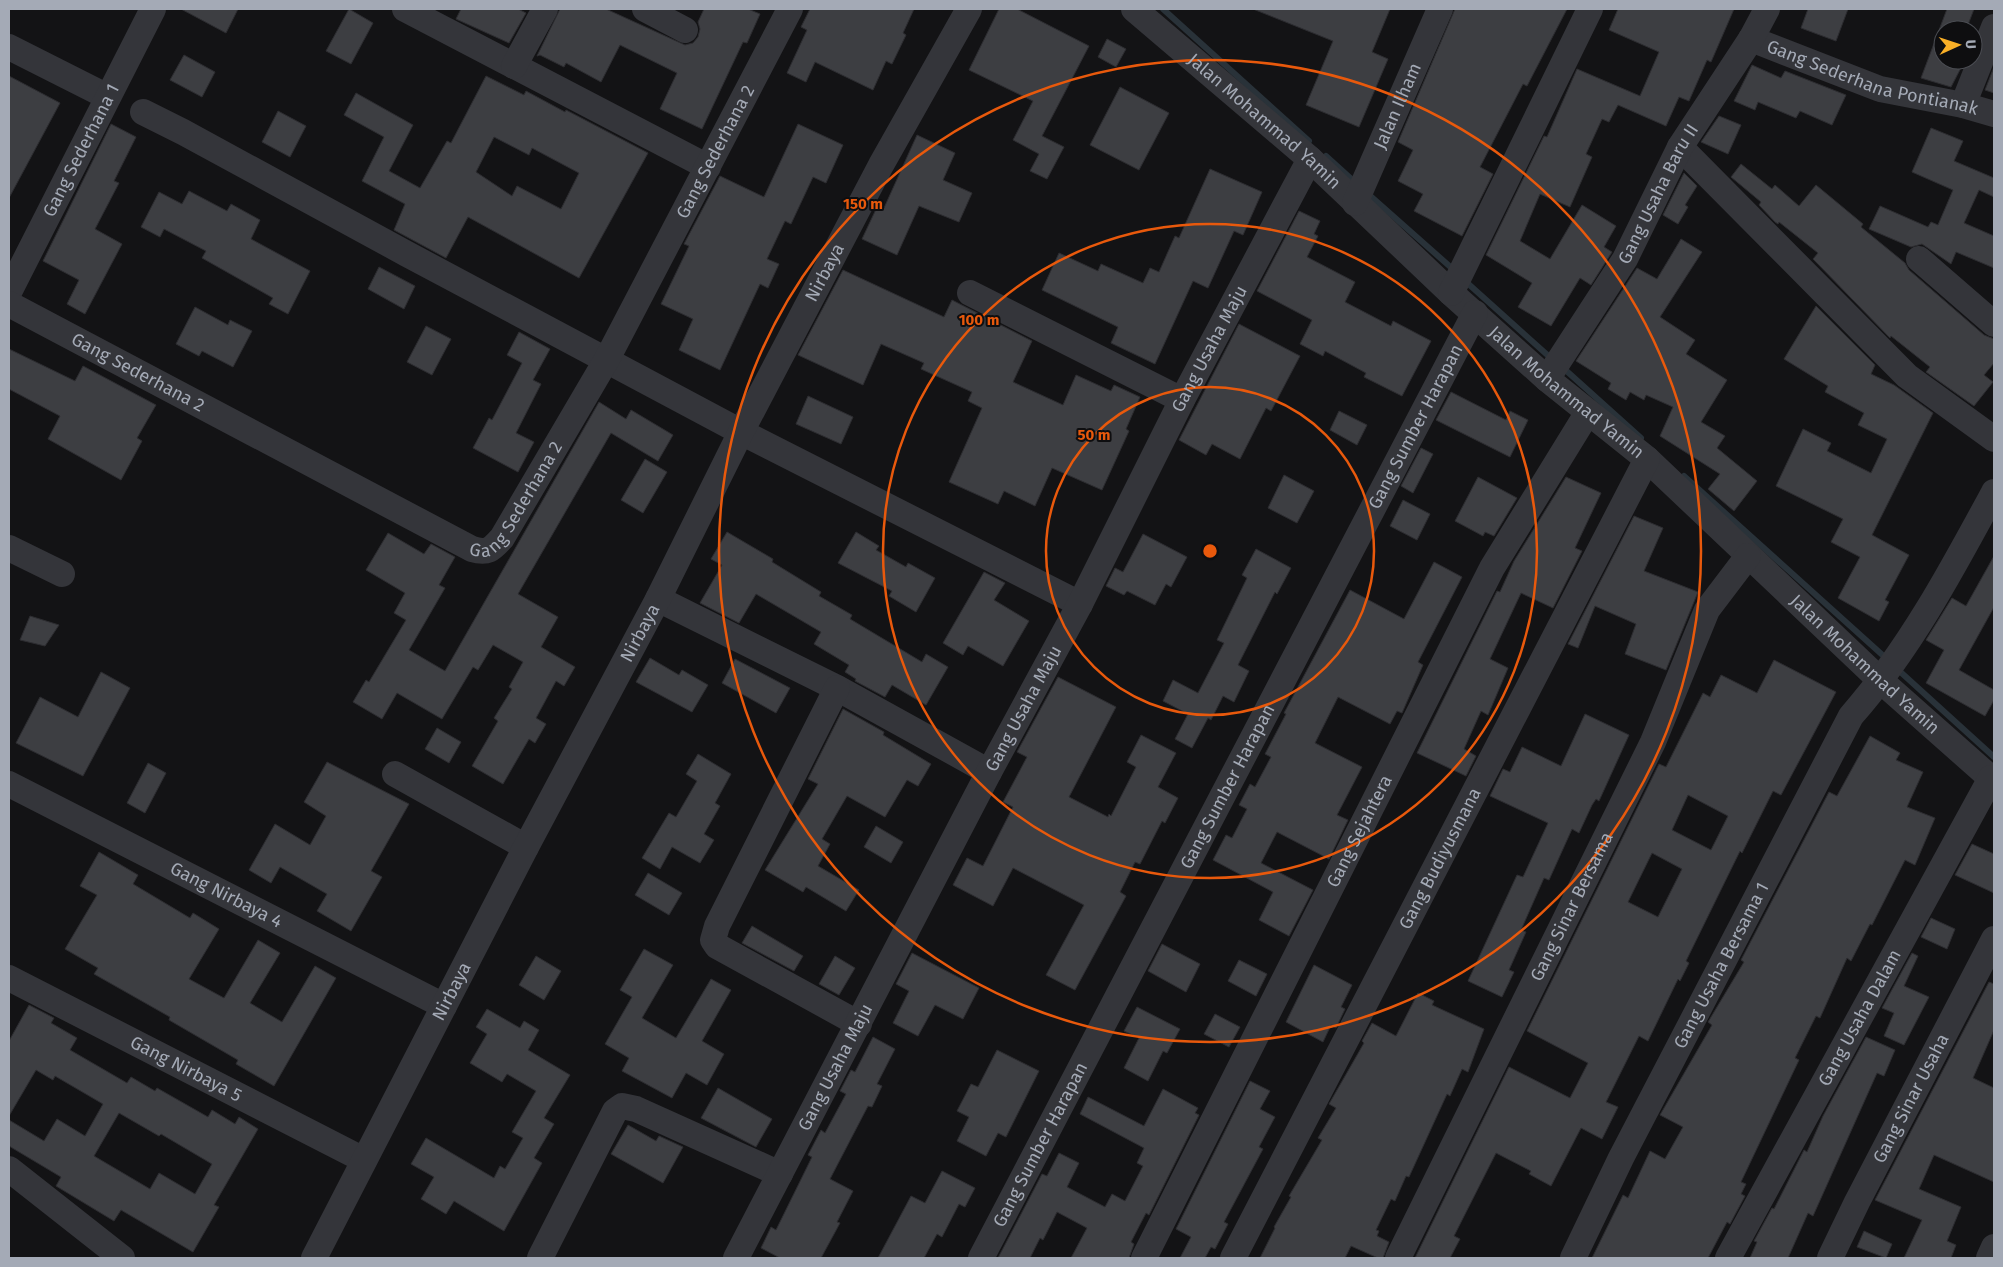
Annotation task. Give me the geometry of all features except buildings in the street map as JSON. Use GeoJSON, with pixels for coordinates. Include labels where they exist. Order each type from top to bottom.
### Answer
{"type":"FeatureCollection","features":[{"type":"Feature","properties":{"kind":"street","name":"Gang Sederhana 1"},"geometry":{"type":"LineString","coordinates":[[9,292],[153,9]]}},
{"type":"Feature","properties":{"kind":"street"},"geometry":{"type":"LineString","coordinates":[[405,9],[708,168]]}},
{"type":"Feature","properties":{"kind":"street"},"geometry":{"type":"LineString","coordinates":[[514,66],[545,9]]}},
{"type":"Feature","properties":{"kind":"street"},"geometry":{"type":"LineString","coordinates":[[645,9],[685,30]]}},
{"type":"Feature","properties":{"kind":"street","name":"Gang Sederhana 2"},"geometry":{"type":"LineString","coordinates":[[9,304],[472,549],[483,552],[491,550],[502,538],[608,359],[790,9]]}},
{"type":"Feature","properties":{"kind":"street","name":"Nirbaya"},"geometry":{"type":"LineString","coordinates":[[314,1258],[526,847],[658,599],[741,432],[880,165],[969,9]]}},
{"type":"Feature","properties":{"kind":"street","name":"Jalan Mohammad Yamin"},"geometry":{"type":"LineString","coordinates":[[1134,9],[1310,159],[1451,293],[1548,379],[1647,459],[1881,681],[1993,779]]}},
{"type":"Feature","properties":{"kind":"street","name":"Jalan Ilham"},"geometry":{"type":"LineString","coordinates":[[1355,203],[1440,9]]}},
{"type":"Feature","properties":{"kind":"street"},"geometry":{"type":"LineString","coordinates":[[1451,293],[1590,9]]}},
{"type":"Feature","properties":{"kind":"street","name":"Gang Usaha Baru II"},"geometry":{"type":"LineString","coordinates":[[1548,379],[1625,259],[1680,147],[1751,39],[1767,9]]}},
{"type":"Feature","properties":{"kind":"street"},"geometry":{"type":"LineString","coordinates":[[1963,105],[1994,27]]}},
{"type":"Feature","properties":{"kind":"street","name":"Gang Sederhana Pontianak"},"geometry":{"type":"LineString","coordinates":[[1751,39],[1880,89],[1963,105],[1994,114]]}},
{"type":"Feature","properties":{"kind":"street"},"geometry":{"type":"LineString","coordinates":[[9,47],[108,97]]}},
{"type":"Feature","properties":{"kind":"street"},"geometry":{"type":"LineString","coordinates":[[143,112],[407,254],[608,359],[741,432],[1080,604]]}},
{"type":"Feature","properties":{"kind":"street"},"geometry":{"type":"LineString","coordinates":[[1680,147],[1907,376],[1994,439]]}},
{"type":"Feature","properties":{"kind":"street","name":"Gang Usaha Maju"},"geometry":{"type":"LineString","coordinates":[[736,1258],[989,772],[1080,604],[1182,400],[1310,159]]}},
{"type":"Feature","properties":{"kind":"street"},"geometry":{"type":"LineString","coordinates":[[1920,259],[1994,324]]}},
{"type":"Feature","properties":{"kind":"street"},"geometry":{"type":"LineString","coordinates":[[970,294],[1182,400]]}},
{"type":"Feature","properties":{"kind":"street","name":"Gang Sumber Harapan"},"geometry":{"type":"LineString","coordinates":[[981,1258],[1475,313]]}},
{"type":"Feature","properties":{"kind":"street","name":"Gang Sejahtera"},"geometry":{"type":"LineString","coordinates":[[1144,1258],[1492,568],[1588,412]]}},
{"type":"Feature","properties":{"kind":"street","name":"Gang Budiyusmana"},"geometry":{"type":"LineString","coordinates":[[1233,1258],[1647,459]]}},
{"type":"Feature","properties":{"kind":"street","name":"Gang Usaha Bersama 1"},"geometry":{"type":"LineString","coordinates":[[1573,1258],[1621,1158],[1851,716],[1881,681],[1958,560],[1994,492]]}},
{"type":"Feature","properties":{"kind":"street"},"geometry":{"type":"LineString","coordinates":[[9,548],[62,574]]}},
{"type":"Feature","properties":{"kind":"street","name":"Gang Sinar Bersama"},"geometry":{"type":"LineString","coordinates":[[1398,1258],[1653,742],[1707,610],[1748,556]]}},
{"type":"Feature","properties":{"kind":"street"},"geometry":{"type":"LineString","coordinates":[[658,599],[837,688],[989,772]]}},
{"type":"Feature","properties":{"kind":"street"},"geometry":{"type":"LineString","coordinates":[[837,688],[717,926],[713,940],[717,946],[859,1024]]}},
{"type":"Feature","properties":{"kind":"street"},"geometry":{"type":"LineString","coordinates":[[395,774],[526,847]]}},
{"type":"Feature","properties":{"kind":"street","name":"Gang Usaha Dalam"},"geometry":{"type":"LineString","coordinates":[[1728,1258],[1993,779]]}},
{"type":"Feature","properties":{"kind":"street","name":"Gang Nirbaya 4"},"geometry":{"type":"LineString","coordinates":[[9,784],[444,1006]]}},
{"type":"Feature","properties":{"kind":"street","name":"Gang Sinar Usaha"},"geometry":{"type":"LineString","coordinates":[[1830,1258],[1856,1202],[1994,939]]}},
{"type":"Feature","properties":{"kind":"street","name":"Gang Nirbaya 5"},"geometry":{"type":"LineString","coordinates":[[9,978],[364,1160]]}},
{"type":"Feature","properties":{"kind":"street"},"geometry":{"type":"LineString","coordinates":[[540,1258],[615,1111],[622,1106],[636,1109],[780,1174]]}},
{"type":"Feature","properties":{"kind":"street"},"geometry":{"type":"LineString","coordinates":[[9,1169],[122,1258]]}},
{"type":"Feature","properties":{"kind":"street"},"geometry":{"type":"LineString","coordinates":[[1989,1258],[1994,1247]]}},
{"type":"Feature","properties":{"kind":"waterway"},"geometry":{"type":"LineString","coordinates":[[1163,9],[1309,141]]}},
{"type":"Feature","properties":{"kind":"waterway"},"geometry":{"type":"LineString","coordinates":[[1326,156],[1358,185]]}},
{"type":"Feature","properties":{"kind":"waterway"},"geometry":{"type":"LineString","coordinates":[[1367,193],[1455,271]]}},
{"type":"Feature","properties":{"kind":"waterway"},"geometry":{"type":"LineString","coordinates":[[1464,280],[1553,360]]}},
{"type":"Feature","properties":{"kind":"waterway"},"geometry":{"type":"LineString","coordinates":[[1561,366],[1641,438]]}},
{"type":"Feature","properties":{"kind":"waterway"},"geometry":{"type":"LineString","coordinates":[[1684,476],[1888,660]]}},
{"type":"Feature","properties":{"kind":"waterway"},"geometry":{"type":"LineString","coordinates":[[1895,667],[1994,757]]}}]}
